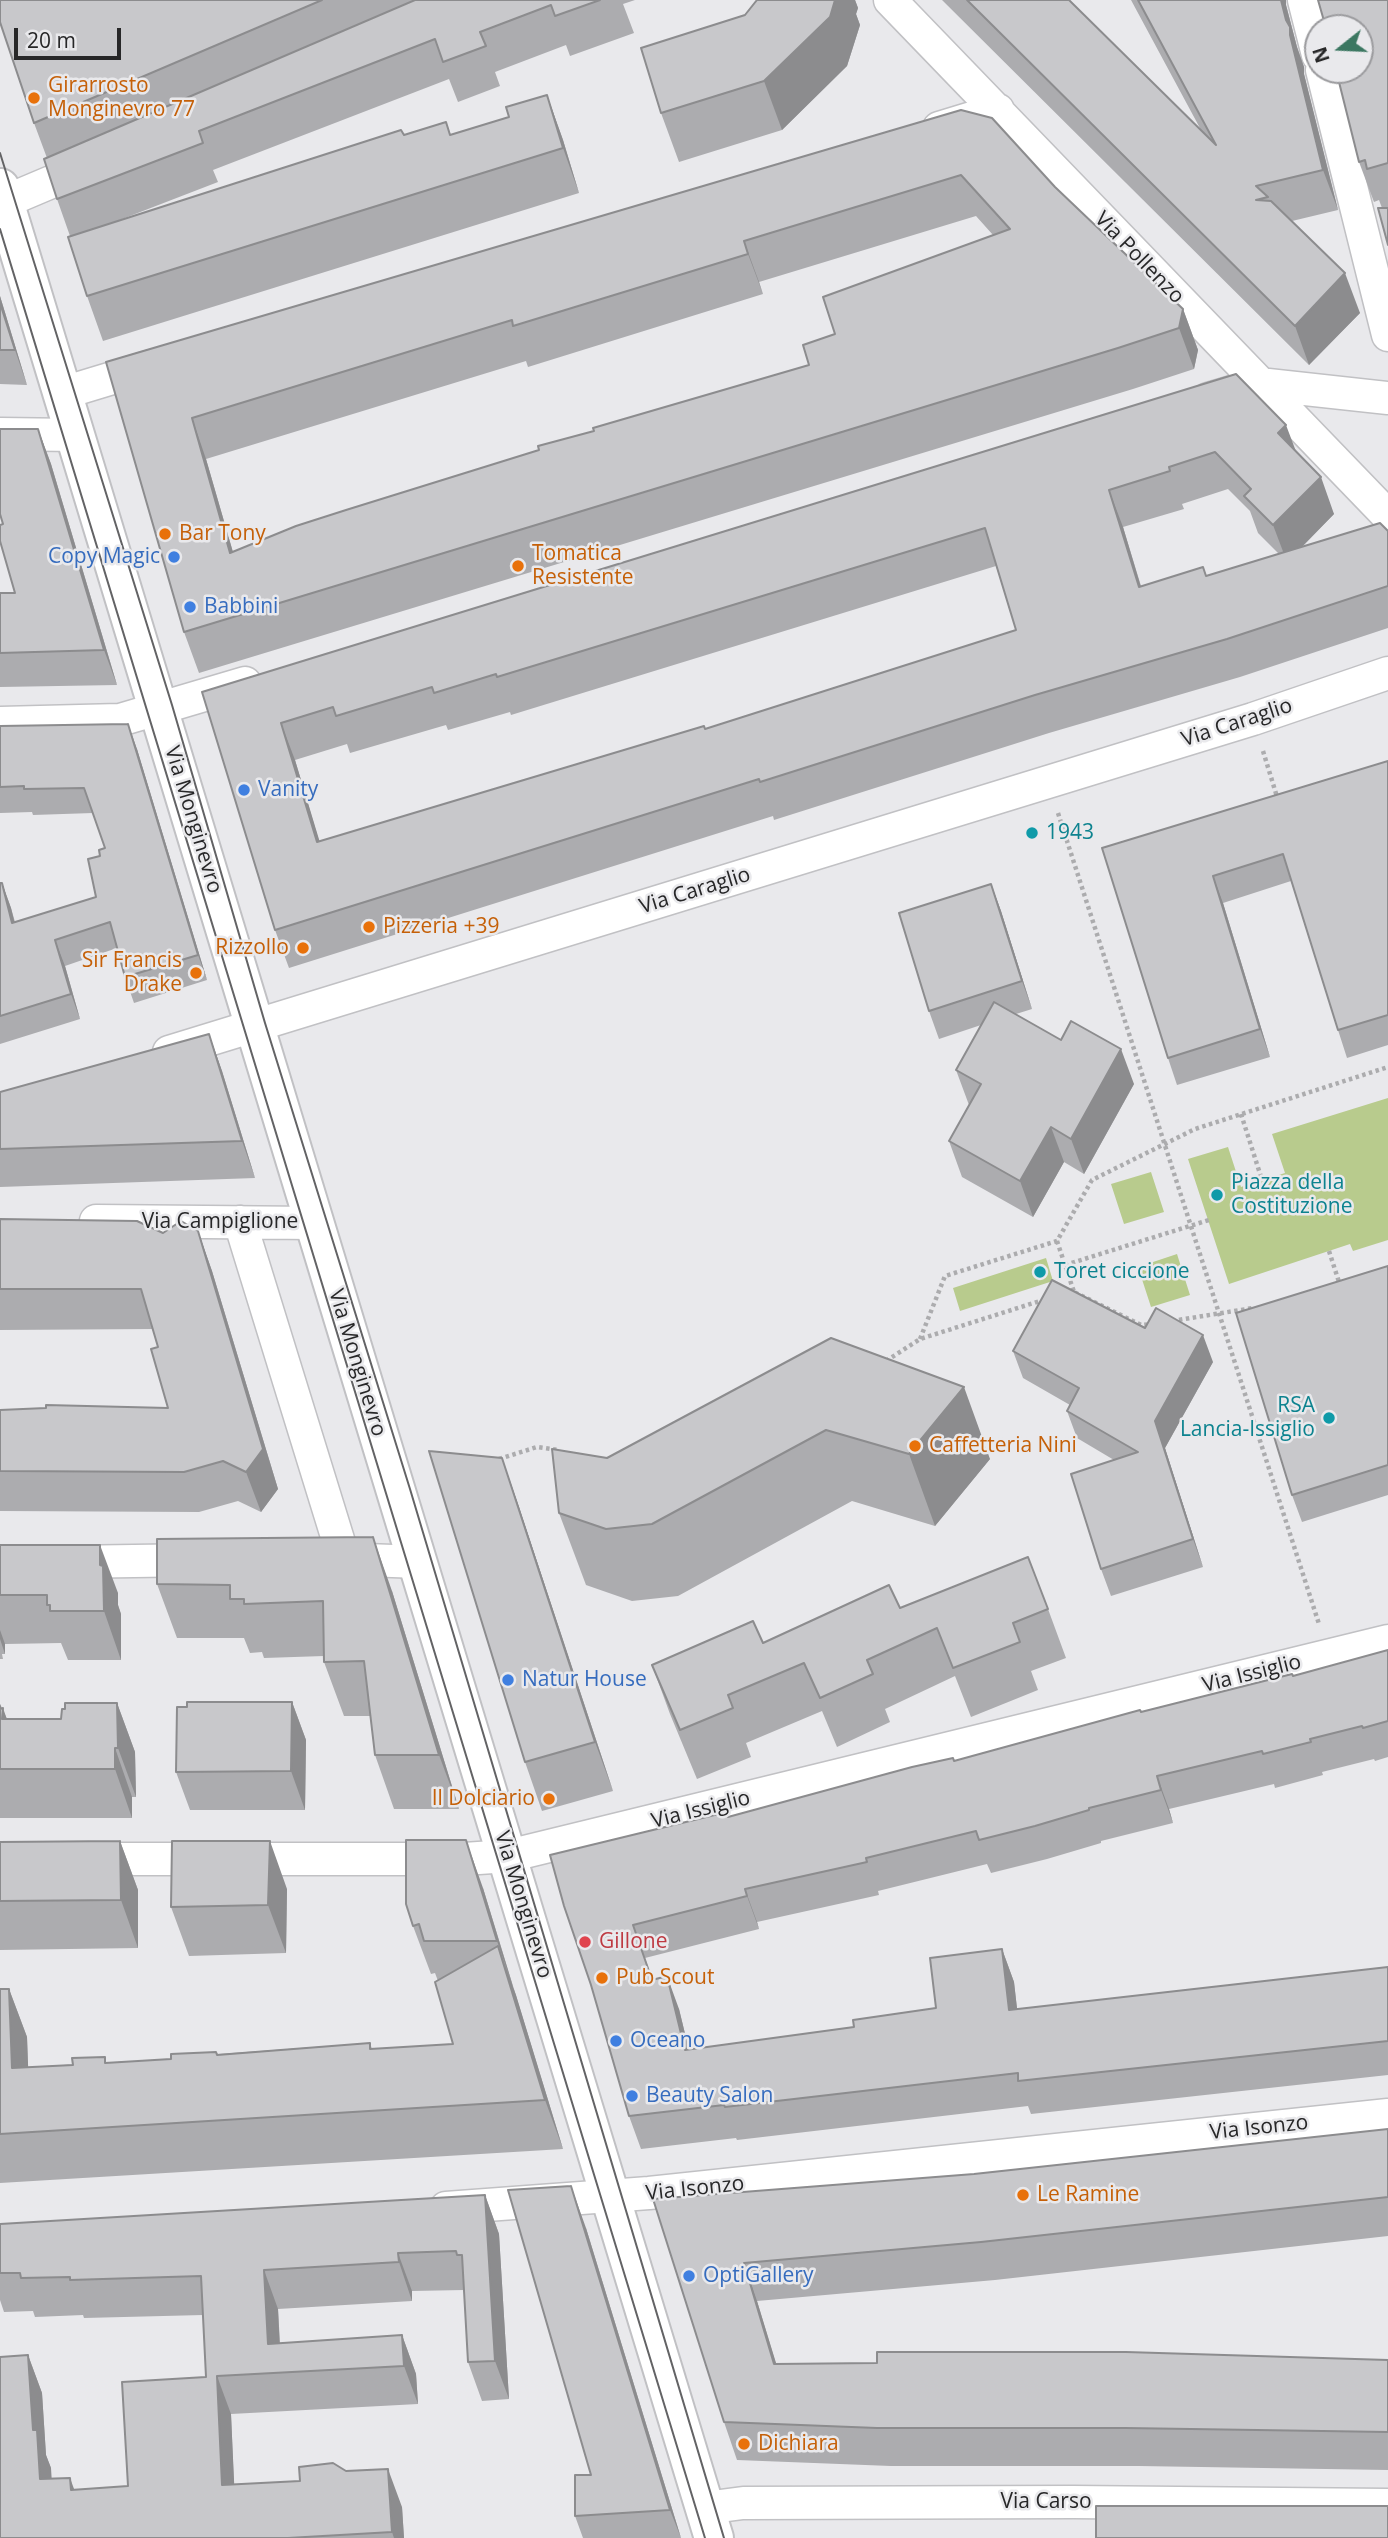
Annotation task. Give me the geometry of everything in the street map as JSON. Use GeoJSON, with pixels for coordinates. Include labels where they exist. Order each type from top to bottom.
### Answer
{"type":"FeatureCollection","features":[{"type":"Feature","properties":{"kind":"street","name":"Via Pollenzo"},"geometry":{"type":"LineString","coordinates":[[890,0],[1388,516]]}},
{"type":"Feature","properties":{"kind":"street"},"geometry":{"type":"LineString","coordinates":[[1326,84],[1388,334]]}},
{"type":"Feature","properties":{"kind":"street"},"geometry":{"type":"LineString","coordinates":[[909,137],[998,110]]}},
{"type":"Feature","properties":{"kind":"street"},"geometry":{"type":"LineString","coordinates":[[2,195],[117,154]]}},
{"type":"Feature","properties":{"kind":"street","name":"Via Monginevro"},"geometry":{"type":"LineString","coordinates":[[2,195],[710,2523]]}},
{"type":"Feature","properties":{"kind":"street"},"geometry":{"type":"LineString","coordinates":[[63,393],[178,358]]}},
{"type":"Feature","properties":{"kind":"street"},"geometry":{"type":"LineString","coordinates":[[1180,408],[1259,384],[1388,398]]}},
{"type":"Feature","properties":{"kind":"street"},"geometry":{"type":"LineString","coordinates":[[0,434],[76,435]]}},
{"type":"Feature","properties":{"kind":"street","name":"Via Caraglio"},"geometry":{"type":"LineString","coordinates":[[141,1060],[1253,719],[1388,673]]}},
{"type":"Feature","properties":{"kind":"street"},"geometry":{"type":"LineString","coordinates":[[0,723],[120,720],[274,674]]}},
{"type":"Feature","properties":{"kind":"street","name":"Via Campiglione"},"geometry":{"type":"LineString","coordinates":[[66,1221],[314,1223]]}},
{"type":"Feature","properties":{"kind":"street"},"geometry":{"type":"LineString","coordinates":[[240,1222],[331,1559],[419,1562]]}},
{"type":"Feature","properties":{"kind":"street"},"geometry":{"type":"LineString","coordinates":[[0,1563],[223,1559]]}},
{"type":"Feature","properties":{"kind":"street","name":"Via Issiglio"},"geometry":{"type":"LineString","coordinates":[[0,1860],[464,1859],[508,1856],[1388,1641]]}},
{"type":"Feature","properties":{"kind":"street","name":"Via Isonzo"},"geometry":{"type":"LineString","coordinates":[[414,2210],[612,2197],[1388,2115]]}},
{"type":"Feature","properties":{"kind":"street","name":"Via Carso"},"geometry":{"type":"LineString","coordinates":[[710,2523],[743,2503],[1388,2505]]}},
{"type":"Feature","properties":{"kind":"path"},"geometry":{"type":"LineString","coordinates":[[1253,719],[1278,801],[1290,797]]}},
{"type":"Feature","properties":{"kind":"path"},"geometry":{"type":"LineString","coordinates":[[1048,782],[1329,1655]]}},
{"type":"Feature","properties":{"kind":"path"},"geometry":{"type":"LineString","coordinates":[[920,1339],[945,1276],[1057,1241],[1092,1180],[1195,1129],[1388,1068]]}},
{"type":"Feature","properties":{"kind":"path"},"geometry":{"type":"LineString","coordinates":[[1241,1114],[1262,1180]]}},
{"type":"Feature","properties":{"kind":"path"},"geometry":{"type":"LineString","coordinates":[[1065,1265],[1209,1220]]}},
{"type":"Feature","properties":{"kind":"path"},"geometry":{"type":"LineString","coordinates":[[1057,1241],[1074,1292]]}},
{"type":"Feature","properties":{"kind":"path"},"geometry":{"type":"LineString","coordinates":[[1329,1251],[1339,1282]]}},
{"type":"Feature","properties":{"kind":"path"},"geometry":{"type":"LineString","coordinates":[[1327,1286],[1351,1278]]}},
{"type":"Feature","properties":{"kind":"path"},"geometry":{"type":"LineString","coordinates":[[1058,1295],[1074,1292],[1141,1325],[1154,1323]]}},
{"type":"Feature","properties":{"kind":"path"},"geometry":{"type":"LineString","coordinates":[[875,1368],[920,1339],[1045,1299]]}},
{"type":"Feature","properties":{"kind":"path"},"geometry":{"type":"LineString","coordinates":[[1167,1321],[1265,1305]]}},
{"type":"Feature","properties":{"kind":"path"},"geometry":{"type":"LineString","coordinates":[[488,1463],[537,1447],[563,1451]]}},
{"type":"Feature","properties":{"kind":"green space"},"geometry":{"type":"Polygon","coordinates":[[[1388,1098],[1388,1240],[1353,1251],[1350,1244],[1229,1284],[1188,1159],[1228,1147],[1241,1187],[1285,1173],[1272,1134],[1388,1098]]]}},
{"type":"Feature","properties":{"kind":"green space"},"geometry":{"type":"Polygon","coordinates":[[[1151,1172],[1164,1212],[1124,1224],[1111,1184],[1151,1172]]]}},
{"type":"Feature","properties":{"kind":"green space"},"geometry":{"type":"Polygon","coordinates":[[[1177,1254],[1190,1295],[1151,1307],[1138,1267],[1177,1254]]]}},
{"type":"Feature","properties":{"kind":"green space"},"geometry":{"type":"Polygon","coordinates":[[[1046,1258],[1053,1281],[960,1311],[953,1288],[1046,1258]]]}},
{"type":"Feature","properties":{"kind":"building"},"geometry":{"type":"Polygon","coordinates":[[[0,0],[322,0],[34,123],[0,22],[0,0]]]}},
{"type":"Feature","properties":{"kind":"building"},"geometry":{"type":"Polygon","coordinates":[[[415,0],[600,0],[555,16],[551,5],[480,32],[486,46],[443,62],[435,39],[199,131],[203,143],[57,199],[44,159],[415,0]]]}},
{"type":"Feature","properties":{"kind":"building"},"geometry":{"type":"Polygon","coordinates":[[[757,0],[835,0],[830,17],[764,81],[661,113],[641,48],[745,15],[757,0]]]}},
{"type":"Feature","properties":{"kind":"building"},"geometry":{"type":"Polygon","coordinates":[[[967,0],[1069,0],[1216,145],[1138,0],[1281,0],[1290,27],[1323,170],[1256,186],[1268,197],[1256,200],[1271,201],[1345,273],[1295,326],[967,0]]]}},
{"type":"Feature","properties":{"kind":"building"},"geometry":{"type":"Polygon","coordinates":[[[1318,0],[1388,0],[1388,163],[1367,169],[1365,160],[1359,162],[1340,84],[1374,84],[1374,14],[1322,14],[1318,0]]]}},
{"type":"Feature","properties":{"kind":"building"},"geometry":{"type":"Polygon","coordinates":[[[547,95],[563,148],[87,296],[68,237],[401,130],[404,135],[446,122],[450,135],[509,117],[506,107],[547,95]]]}},
{"type":"Feature","properties":{"kind":"building"},"geometry":{"type":"Polygon","coordinates":[[[961,110],[992,118],[1055,187],[1183,309],[1179,328],[1118,348],[184,632],[106,362],[961,110]],[[961,175],[744,241],[748,254],[513,326],[512,320],[192,418],[230,553],[296,526],[539,450],[538,446],[594,431],[593,428],[809,365],[803,345],[835,334],[823,297],[1010,229],[961,175]]]}},
{"type":"Feature","properties":{"kind":"building"},"geometry":{"type":"Polygon","coordinates":[[[1378,208],[1388,208],[1388,245],[1378,208]]]}},
{"type":"Feature","properties":{"kind":"building"},"geometry":{"type":"Polygon","coordinates":[[[0,303],[15,350],[0,350],[0,303]]]}},
{"type":"Feature","properties":{"kind":"building"},"geometry":{"type":"Polygon","coordinates":[[[1236,374],[1286,425],[1278,433],[1321,477],[1273,525],[1244,496],[1251,489],[1215,452],[1169,467],[1170,471],[1109,490],[1139,587],[1203,567],[1206,576],[1380,523],[1388,531],[1388,586],[1227,639],[1035,695],[760,782],[759,779],[275,930],[202,692],[1236,374]],[[985,528],[497,677],[496,674],[434,693],[432,687],[336,716],[333,707],[281,723],[317,842],[704,726],[705,729],[1016,630],[985,528]]]}},
{"type":"Feature","properties":{"kind":"building"},"geometry":{"type":"Polygon","coordinates":[[[0,429],[38,429],[104,650],[0,653],[0,593],[15,593],[0,541],[0,525],[3,524],[0,514],[0,429]]]}},
{"type":"Feature","properties":{"kind":"building"},"geometry":{"type":"Polygon","coordinates":[[[128,724],[198,955],[125,977],[110,922],[55,940],[71,994],[0,1016],[0,883],[12,923],[96,897],[88,859],[100,856],[99,850],[105,848],[84,788],[0,787],[0,726],[128,724]]]}},
{"type":"Feature","properties":{"kind":"building"},"geometry":{"type":"Polygon","coordinates":[[[1388,761],[1388,1015],[1338,1030],[1283,854],[1213,876],[1260,1029],[1168,1058],[1102,848],[1388,761]]]}},
{"type":"Feature","properties":{"kind":"building"},"geometry":{"type":"Polygon","coordinates":[[[991,884],[1022,981],[929,1011],[899,913],[991,884]]]}},
{"type":"Feature","properties":{"kind":"building"},"geometry":{"type":"Polygon","coordinates":[[[994,1002],[1061,1040],[1071,1021],[1121,1049],[1071,1139],[1051,1127],[1020,1181],[949,1141],[981,1084],[956,1070],[994,1002]]]}},
{"type":"Feature","properties":{"kind":"building"},"geometry":{"type":"Polygon","coordinates":[[[209,1034],[242,1141],[0,1149],[0,1092],[209,1034]]]}},
{"type":"Feature","properties":{"kind":"building"},"geometry":{"type":"Polygon","coordinates":[[[0,1219],[137,1221],[163,1233],[181,1221],[198,1231],[263,1449],[246,1472],[223,1461],[184,1472],[0,1471],[0,1410],[46,1408],[46,1405],[168,1408],[151,1349],[158,1347],[141,1289],[0,1289],[0,1219]]]}},
{"type":"Feature","properties":{"kind":"building","name":"RSA Lancia-Issiglio"},"geometry":{"type":"Polygon","coordinates":[[[1388,1266],[1388,1465],[1292,1495],[1236,1313],[1388,1266]]]}},
{"type":"Feature","properties":{"kind":"building"},"geometry":{"type":"Polygon","coordinates":[[[1052,1280],[1145,1328],[1156,1308],[1203,1335],[1155,1421],[1193,1539],[1101,1569],[1071,1474],[1138,1452],[1067,1411],[1079,1388],[1013,1351],[1052,1280]]]}},
{"type":"Feature","properties":{"kind":"building"},"geometry":{"type":"Polygon","coordinates":[[[831,1338],[964,1387],[909,1454],[826,1430],[652,1524],[606,1529],[559,1513],[552,1449],[607,1458],[831,1338]]]}},
{"type":"Feature","properties":{"kind":"building"},"geometry":{"type":"Polygon","coordinates":[[[429,1451],[502,1458],[595,1742],[525,1762],[429,1451]]]}},
{"type":"Feature","properties":{"kind":"building"},"geometry":{"type":"Polygon","coordinates":[[[373,1537],[439,1755],[375,1755],[364,1661],[324,1662],[323,1601],[244,1604],[244,1599],[230,1599],[230,1585],[157,1584],[157,1539],[373,1537]]]}},
{"type":"Feature","properties":{"kind":"building"},"geometry":{"type":"Polygon","coordinates":[[[0,1545],[100,1545],[104,1611],[50,1611],[47,1595],[0,1595],[0,1545]]]}},
{"type":"Feature","properties":{"kind":"building"},"geometry":{"type":"Polygon","coordinates":[[[1028,1557],[1048,1609],[1013,1623],[1020,1642],[953,1668],[937,1628],[867,1660],[873,1674],[820,1698],[804,1663],[728,1695],[733,1708],[680,1730],[652,1665],[753,1621],[763,1643],[889,1585],[900,1608],[1028,1557]]]}},
{"type":"Feature","properties":{"kind":"building"},"geometry":{"type":"Polygon","coordinates":[[[1388,1650],[1388,1721],[1310,1739],[1311,1742],[1263,1754],[1262,1751],[1157,1776],[1161,1790],[1089,1808],[1035,1826],[979,1840],[976,1831],[866,1858],[867,1862],[745,1889],[747,1896],[633,1925],[652,1980],[667,1976],[685,2050],[854,2027],[853,2020],[936,2008],[930,1958],[1002,1949],[1009,2010],[1388,1967],[1388,2041],[1018,2081],[1018,2073],[629,2116],[550,1855],[727,1812],[728,1817],[912,1767],[953,1758],[954,1761],[1140,1710],[1141,1712],[1292,1674],[1293,1676],[1388,1650]]]}},
{"type":"Feature","properties":{"kind":"building"},"geometry":{"type":"Polygon","coordinates":[[[187,1702],[292,1702],[291,1771],[176,1772],[177,1707],[187,1707],[187,1702]]]}},
{"type":"Feature","properties":{"kind":"building"},"geometry":{"type":"Polygon","coordinates":[[[65,1703],[117,1703],[118,1748],[115,1748],[115,1769],[0,1769],[0,1709],[3,1708],[2,1719],[61,1719],[65,1703]]]}},
{"type":"Feature","properties":{"kind":"building"},"geometry":{"type":"Polygon","coordinates":[[[406,1840],[466,1840],[497,1941],[424,1941],[419,1924],[413,1926],[406,1904],[406,1840]]]}},
{"type":"Feature","properties":{"kind":"building"},"geometry":{"type":"Polygon","coordinates":[[[120,1841],[121,1900],[0,1901],[0,1842],[120,1841]]]}},
{"type":"Feature","properties":{"kind":"building"},"geometry":{"type":"Polygon","coordinates":[[[172,1841],[270,1841],[268,1905],[171,1907],[172,1841]]]}},
{"type":"Feature","properties":{"kind":"building"},"geometry":{"type":"Polygon","coordinates":[[[498,1946],[545,2100],[0,2134],[0,1989],[9,1989],[12,2068],[73,2065],[72,2058],[105,2057],[105,2063],[171,2059],[171,2054],[216,2052],[217,2055],[370,2043],[370,2049],[453,2044],[435,1982],[498,1946]]]}},
{"type":"Feature","properties":{"kind":"building"},"geometry":{"type":"Polygon","coordinates":[[[1388,2129],[1388,2197],[981,2242],[744,2263],[774,2364],[877,2363],[877,2352],[1126,2352],[1388,2360],[1388,2432],[877,2428],[724,2422],[653,2199],[974,2174],[1388,2129]]]}},
{"type":"Feature","properties":{"kind":"building"},"geometry":{"type":"Polygon","coordinates":[[[571,2186],[670,2510],[575,2516],[575,2475],[591,2475],[508,2190],[571,2186]]]}},
{"type":"Feature","properties":{"kind":"building"},"geometry":{"type":"Polygon","coordinates":[[[485,2195],[495,2361],[468,2362],[462,2255],[457,2255],[456,2251],[398,2253],[399,2262],[264,2270],[268,2344],[402,2335],[404,2366],[217,2376],[222,2485],[300,2481],[299,2467],[333,2463],[346,2471],[388,2469],[392,2532],[288,2538],[0,2538],[0,2357],[28,2355],[33,2430],[37,2430],[40,2479],[70,2478],[71,2490],[128,2486],[122,2382],[206,2377],[201,2276],[70,2280],[70,2277],[21,2278],[20,2273],[0,2273],[0,2224],[485,2195]]]}},
{"type":"Feature","properties":{"kind":"building"},"geometry":{"type":"Polygon","coordinates":[[[1096,2506],[1388,2506],[1388,2538],[1096,2538],[1096,2506]]]}},
{"type":"Feature","properties":{"kind":"tram line"},"geometry":{"type":"LineString","coordinates":[[0,153],[172,705],[265,1023],[410,1489],[724,2538]]}},
{"type":"Feature","properties":{"kind":"tram line"},"geometry":{"type":"LineString","coordinates":[[0,229],[705,2538]]}},
{"type":"Feature","properties":{"kind":"place","name":"Girarrosto Monginevro 77"},"geometry":{"type":"Point","coordinates":[34,98]}},
{"type":"Feature","properties":{"kind":"place","name":"Bar Tony"},"geometry":{"type":"Point","coordinates":[165,534]}},
{"type":"Feature","properties":{"kind":"place","name":"Copy Magic"},"geometry":{"type":"Point","coordinates":[174,557]}},
{"type":"Feature","properties":{"kind":"place","name":"Tomatica Resistente"},"geometry":{"type":"Point","coordinates":[518,566]}},
{"type":"Feature","properties":{"kind":"place","name":"Babbini"},"geometry":{"type":"Point","coordinates":[190,607]}},
{"type":"Feature","properties":{"kind":"place","name":"Vanity"},"geometry":{"type":"Point","coordinates":[244,790]}},
{"type":"Feature","properties":{"kind":"place","name":"1943"},"geometry":{"type":"Point","coordinates":[1032,833]}},
{"type":"Feature","properties":{"kind":"place","name":"Pizzeria +39"},"geometry":{"type":"Point","coordinates":[369,927]}},
{"type":"Feature","properties":{"kind":"place","name":"Rizzollo"},"geometry":{"type":"Point","coordinates":[303,948]}},
{"type":"Feature","properties":{"kind":"place","name":"Sir Francis Drake"},"geometry":{"type":"Point","coordinates":[196,973]}},
{"type":"Feature","properties":{"kind":"place","name":"Piazza della Costituzione"},"geometry":{"type":"Point","coordinates":[1217,1195]}},
{"type":"Feature","properties":{"kind":"place","name":"Toret ciccione"},"geometry":{"type":"Point","coordinates":[1040,1272]}},
{"type":"Feature","properties":{"kind":"place","name":"RSA Lancia-Issiglio"},"geometry":{"type":"Point","coordinates":[1329,1418]}},
{"type":"Feature","properties":{"kind":"place","name":"Caffetteria Nini"},"geometry":{"type":"Point","coordinates":[915,1446]}},
{"type":"Feature","properties":{"kind":"place","name":"Natur House"},"geometry":{"type":"Point","coordinates":[508,1680]}},
{"type":"Feature","properties":{"kind":"place","name":"Il Dolciario"},"geometry":{"type":"Point","coordinates":[549,1799]}},
{"type":"Feature","properties":{"kind":"place","name":"Gillone"},"geometry":{"type":"Point","coordinates":[585,1942]}},
{"type":"Feature","properties":{"kind":"place","name":"Pub Scout"},"geometry":{"type":"Point","coordinates":[602,1978]}},
{"type":"Feature","properties":{"kind":"place","name":"Oceano"},"geometry":{"type":"Point","coordinates":[616,2041]}},
{"type":"Feature","properties":{"kind":"place","name":"Beauty Salon"},"geometry":{"type":"Point","coordinates":[632,2096]}},
{"type":"Feature","properties":{"kind":"place","name":"Le Ramine"},"geometry":{"type":"Point","coordinates":[1023,2195]}},
{"type":"Feature","properties":{"kind":"place","name":"OptiGallery"},"geometry":{"type":"Point","coordinates":[689,2276]}},
{"type":"Feature","properties":{"kind":"place","name":"Dichiara"},"geometry":{"type":"Point","coordinates":[744,2444]}}]}
